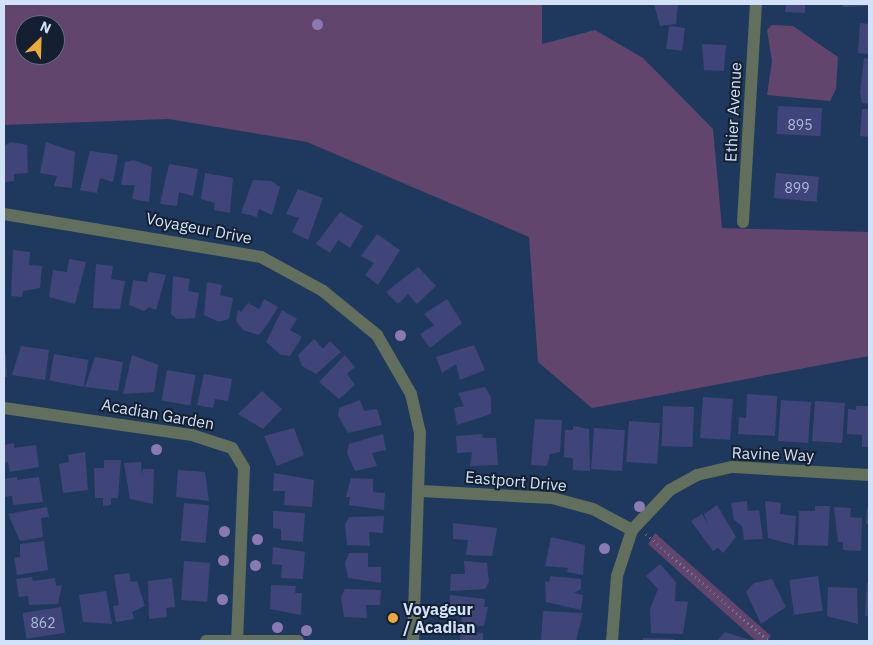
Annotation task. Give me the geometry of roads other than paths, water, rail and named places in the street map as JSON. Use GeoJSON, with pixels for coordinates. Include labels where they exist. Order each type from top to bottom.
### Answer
{"type":"FeatureCollection","features":[{"type":"Feature","properties":{"kind":"street","name":"Ethier Avenue"},"geometry":{"type":"LineString","coordinates":[[743,222],[756,4]]}},
{"type":"Feature","properties":{"kind":"street","name":"Voyageur Drive"},"geometry":{"type":"LineString","coordinates":[[4,214],[236,250],[261,257],[323,291],[378,335],[396,362],[411,394],[420,432],[421,491],[413,641]]}},
{"type":"Feature","properties":{"kind":"street","name":"Acadian Garden"},"geometry":{"type":"LineString","coordinates":[[4,408],[192,435],[232,448],[244,468],[236,639]]}},
{"type":"Feature","properties":{"kind":"street","name":"Ravine Way"},"geometry":{"type":"LineString","coordinates":[[612,641],[616,576],[633,527],[670,490],[714,470],[752,467],[869,475]]}},
{"type":"Feature","properties":{"kind":"street","name":"Eastport Drive"},"geometry":{"type":"LineString","coordinates":[[421,491],[559,499],[600,512],[633,527]]}},
{"type":"Feature","properties":{"kind":"street"},"geometry":{"type":"LineString","coordinates":[[206,641],[236,639],[298,641]]}},
{"type":"Feature","properties":{"kind":"place","name":"Voyageur / Acadian"},"geometry":{"type":"Point","coordinates":[393,618]}}]}
